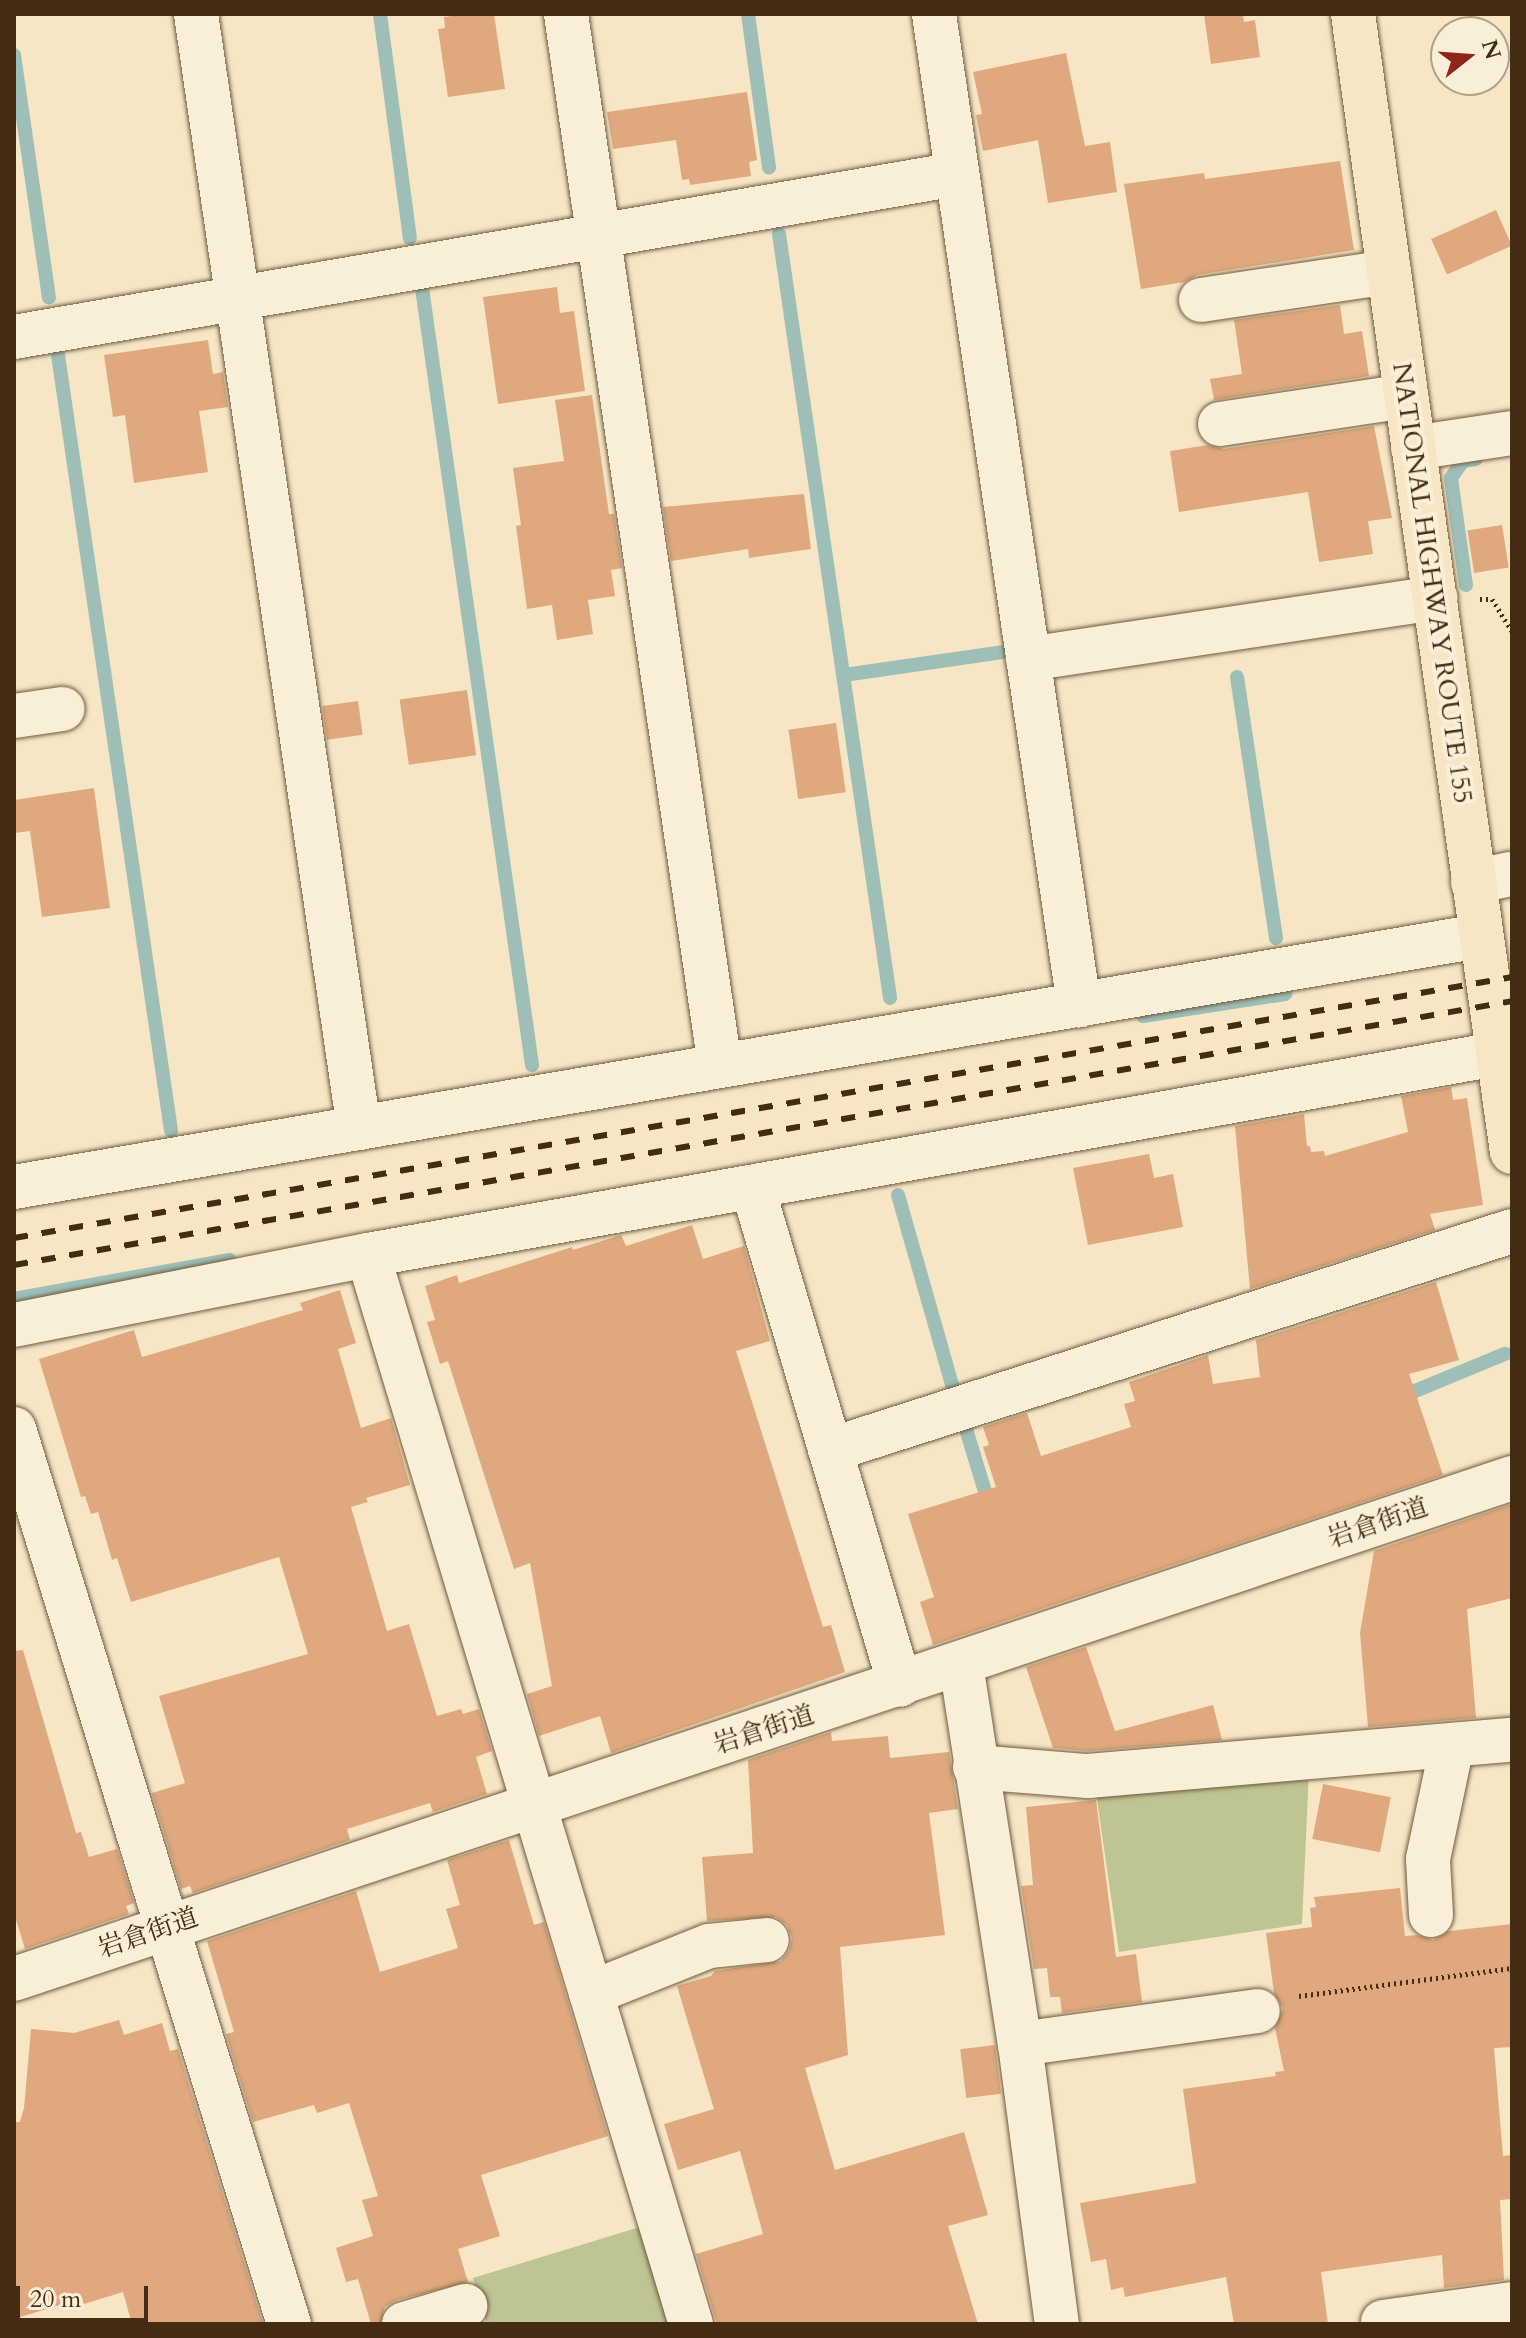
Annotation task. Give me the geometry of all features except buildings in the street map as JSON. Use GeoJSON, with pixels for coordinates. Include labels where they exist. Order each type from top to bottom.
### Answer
{"type":"FeatureCollection","features":[{"type":"Feature","properties":{"kind":"highway","name":"NATIONAL HIGHWAY ROUTE 155"},"geometry":{"type":"LineString","coordinates":[[1353,14],[1435,598],[1493,878],[1480,936],[1496,1054],[1510,1126]]}},
{"type":"Feature","properties":{"kind":"street"},"geometry":{"type":"LineString","coordinates":[[196,14],[359,1128]]}},
{"type":"Feature","properties":{"kind":"street"},"geometry":{"type":"LineString","coordinates":[[566,14],[720,1066]]}},
{"type":"Feature","properties":{"kind":"street"},"geometry":{"type":"LineString","coordinates":[[934,14],[1079,1005]]}},
{"type":"Feature","properties":{"kind":"street"},"geometry":{"type":"LineString","coordinates":[[14,337],[957,174]]}},
{"type":"Feature","properties":{"kind":"street"},"geometry":{"type":"LineString","coordinates":[[1201,300],[1389,272]]}},
{"type":"Feature","properties":{"kind":"street"},"geometry":{"type":"LineString","coordinates":[[1220,424],[1406,396]]}},
{"type":"Feature","properties":{"kind":"street"},"geometry":{"type":"LineString","coordinates":[[1413,448],[1512,433]]}},
{"type":"Feature","properties":{"kind":"street"},"geometry":{"type":"LineString","coordinates":[[1028,659],[1435,598]]}},
{"type":"Feature","properties":{"kind":"street"},"geometry":{"type":"LineString","coordinates":[[14,716],[62,709]]}},
{"type":"Feature","properties":{"kind":"street"},"geometry":{"type":"LineString","coordinates":[[14,1187],[1480,936]]}},
{"type":"Feature","properties":{"kind":"street"},"geometry":{"type":"LineString","coordinates":[[14,1325],[368,1255],[753,1189],[1496,1054]]}},
{"type":"Feature","properties":{"kind":"street"},"geometry":{"type":"LineString","coordinates":[[753,1189],[900,1685]]}},
{"type":"Feature","properties":{"kind":"street"},"geometry":{"type":"LineString","coordinates":[[830,1450],[1512,1231]]}},
{"type":"Feature","properties":{"kind":"street"},"geometry":{"type":"LineString","coordinates":[[368,1255],[691,2324]]}},
{"type":"Feature","properties":{"kind":"street"},"geometry":{"type":"LineString","coordinates":[[14,1429],[289,2324]]}},
{"type":"Feature","properties":{"kind":"street","name":"岩倉街道"},"geometry":{"type":"LineString","coordinates":[[14,1979],[1512,1478]]}},
{"type":"Feature","properties":{"kind":"street"},"geometry":{"type":"LineString","coordinates":[[961,1664],[1020,2044],[1057,2324]]}},
{"type":"Feature","properties":{"kind":"street"},"geometry":{"type":"LineString","coordinates":[[975,1767],[1088,1776],[1512,1740]]}},
{"type":"Feature","properties":{"kind":"street"},"geometry":{"type":"LineString","coordinates":[[1431,1915],[1428,1859],[1452,1745]]}},
{"type":"Feature","properties":{"kind":"street"},"geometry":{"type":"LineString","coordinates":[[591,1993],[709,1946],[767,1940]]}},
{"type":"Feature","properties":{"kind":"street"},"geometry":{"type":"LineString","coordinates":[[1020,2044],[1258,2011]]}},
{"type":"Feature","properties":{"kind":"street"},"geometry":{"type":"LineString","coordinates":[[1383,2322],[1512,2304]]}},
{"type":"Feature","properties":{"kind":"street"},"geometry":{"type":"LineString","coordinates":[[404,2324],[465,2306]]}},
{"type":"Feature","properties":{"kind":"path"},"geometry":{"type":"LineString","coordinates":[[1258,2011],[1269,2000],[1512,1968]]}},
{"type":"Feature","properties":{"kind":"green space"},"geometry":{"type":"Polygon","coordinates":[[[1309,1770],[1302,1924],[1119,1952],[1095,1786],[1309,1770]]]}},
{"type":"Feature","properties":{"kind":"green space"},"geometry":{"type":"Polygon","coordinates":[[[640,2227],[669,2324],[487,2324],[473,2278],[640,2227]]]}},
{"type":"Feature","properties":{"kind":"waterway"},"geometry":{"type":"LineString","coordinates":[[380,14],[410,238]]}},
{"type":"Feature","properties":{"kind":"waterway"},"geometry":{"type":"LineString","coordinates":[[748,14],[769,168]]}},
{"type":"Feature","properties":{"kind":"waterway"},"geometry":{"type":"LineString","coordinates":[[14,55],[49,297]]}},
{"type":"Feature","properties":{"kind":"waterway"},"geometry":{"type":"LineString","coordinates":[[779,234],[890,998]]}},
{"type":"Feature","properties":{"kind":"waterway"},"geometry":{"type":"LineString","coordinates":[[421,281],[532,1065]]}},
{"type":"Feature","properties":{"kind":"waterway"},"geometry":{"type":"LineString","coordinates":[[58,355],[171,1131]]}},
{"type":"Feature","properties":{"kind":"waterway"},"geometry":{"type":"LineString","coordinates":[[1466,585],[1451,478],[1463,461],[1476,459]]}},
{"type":"Feature","properties":{"kind":"waterway"},"geometry":{"type":"LineString","coordinates":[[844,675],[1004,652]]}},
{"type":"Feature","properties":{"kind":"waterway"},"geometry":{"type":"LineString","coordinates":[[1237,677],[1276,938]]}},
{"type":"Feature","properties":{"kind":"waterway"},"geometry":{"type":"LineString","coordinates":[[1143,1016],[1285,994]]}},
{"type":"Feature","properties":{"kind":"waterway"},"geometry":{"type":"LineString","coordinates":[[898,1195],[953,1388]]}},
{"type":"Feature","properties":{"kind":"waterway"},"geometry":{"type":"LineString","coordinates":[[14,1299],[229,1260]]}},
{"type":"Feature","properties":{"kind":"waterway"},"geometry":{"type":"LineString","coordinates":[[1398,1398],[1505,1354]]}},
{"type":"Feature","properties":{"kind":"waterway"},"geometry":{"type":"LineString","coordinates":[[966,1429],[990,1508]]}},
{"type":"Feature","properties":{"kind":"railway"},"geometry":{"type":"LineString","coordinates":[[14,1238],[1512,977]]}},
{"type":"Feature","properties":{"kind":"railway"},"geometry":{"type":"LineString","coordinates":[[14,1265],[1512,1001]]}}]}
